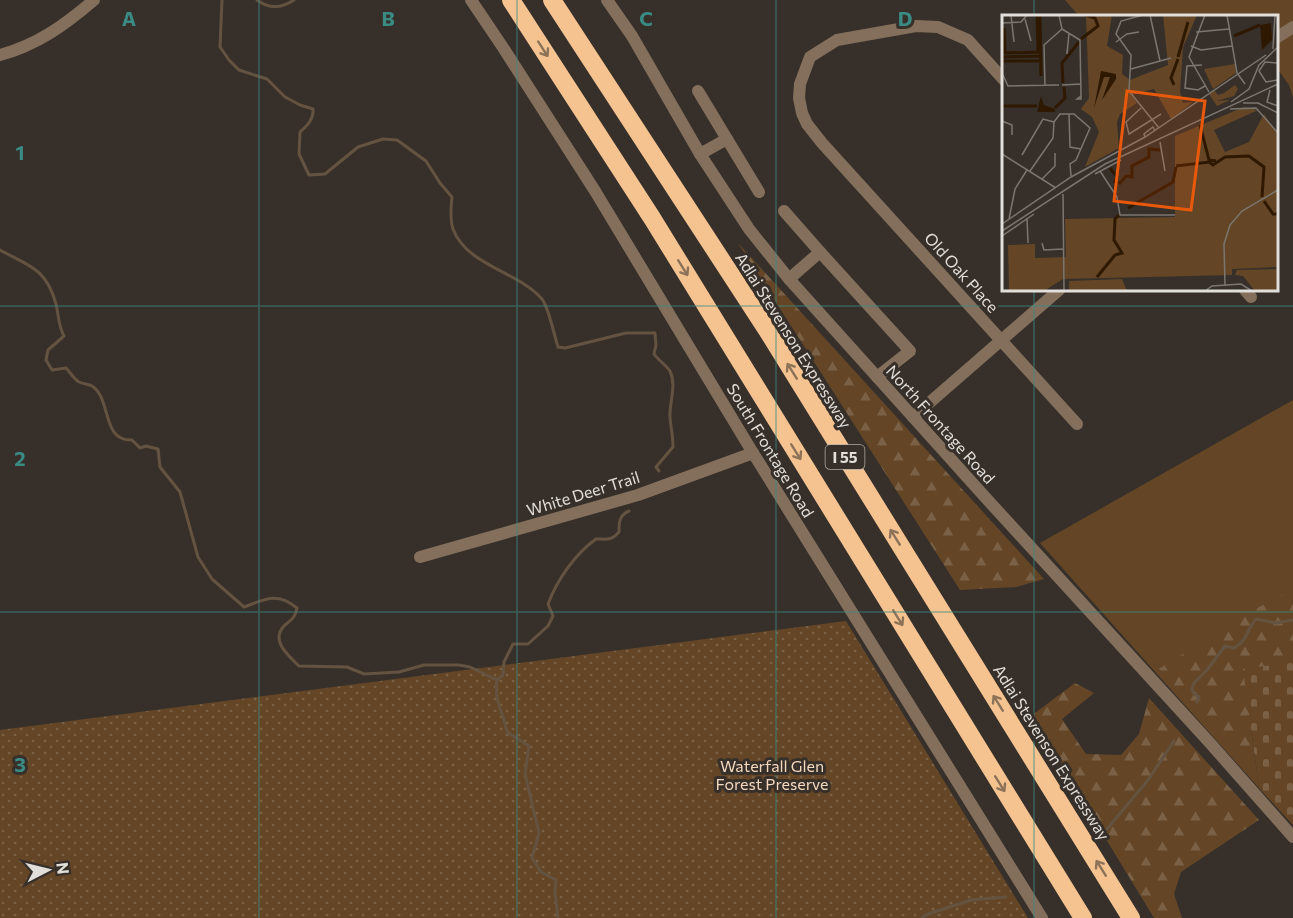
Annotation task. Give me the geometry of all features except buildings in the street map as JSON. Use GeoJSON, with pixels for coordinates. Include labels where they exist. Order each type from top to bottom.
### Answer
{"type":"FeatureCollection","features":[{"type":"Feature","properties":{"kind":"highway","name":"I 55"},"geometry":{"type":"LineString","coordinates":[[511,0],[652,218],[1083,918]]}},
{"type":"Feature","properties":{"kind":"highway","name":"Adlai Stevenson Expressway"},"geometry":{"type":"LineString","coordinates":[[552,0],[767,330],[1131,918]]}},
{"type":"Feature","properties":{"kind":"street"},"geometry":{"type":"LineString","coordinates":[[0,55],[24,47],[50,34],[94,0]]}},
{"type":"Feature","properties":{"kind":"street","name":"South Frontage Road"},"geometry":{"type":"LineString","coordinates":[[471,0],[595,191],[753,453],[1042,918]]}},
{"type":"Feature","properties":{"kind":"street","name":"North Frontage Road"},"geometry":{"type":"LineString","coordinates":[[606,0],[632,36],[700,154],[749,230],[789,279],[1210,742],[1293,837]]}},
{"type":"Feature","properties":{"kind":"street","name":"Old Oak Place"},"geometry":{"type":"LineString","coordinates":[[1002,78],[968,40],[938,27],[916,26],[837,40],[810,57],[800,84],[799,98],[807,124],[822,143],[1077,424]]}},
{"type":"Feature","properties":{"kind":"street"},"geometry":{"type":"LineString","coordinates":[[1278,37],[1293,27]]}},
{"type":"Feature","properties":{"kind":"street"},"geometry":{"type":"LineString","coordinates":[[698,90],[759,192]]}},
{"type":"Feature","properties":{"kind":"street"},"geometry":{"type":"LineString","coordinates":[[700,154],[727,139]]}},
{"type":"Feature","properties":{"kind":"street"},"geometry":{"type":"LineString","coordinates":[[784,211],[910,351],[877,377]]}},
{"type":"Feature","properties":{"kind":"street"},"geometry":{"type":"LineString","coordinates":[[789,279],[820,252]]}},
{"type":"Feature","properties":{"kind":"street"},"geometry":{"type":"LineString","coordinates":[[913,417],[1058,291]]}},
{"type":"Feature","properties":{"kind":"street","name":"White Deer Trail"},"geometry":{"type":"LineString","coordinates":[[420,557],[638,495],[753,453]]}},
{"type":"Feature","properties":{"kind":"green space"},"geometry":{"type":"Polygon","coordinates":[[[1065,0],[1293,0],[1293,97],[1289,85],[1278,69],[1278,15],[1078,15],[1065,0]]]}},
{"type":"Feature","properties":{"kind":"green space"},"geometry":{"type":"Polygon","coordinates":[[[738,243],[1044,579],[1016,587],[960,590],[738,243]]]}},
{"type":"Feature","properties":{"kind":"green space"},"geometry":{"type":"Polygon","coordinates":[[[1293,400],[1293,662],[1243,669],[1259,788],[1040,543],[1293,400]]]}},
{"type":"Feature","properties":{"kind":"green space"},"geometry":{"type":"Polygon","coordinates":[[[1286,593],[1293,593],[1293,666],[1250,674],[1252,770],[1159,669],[1240,617],[1286,593]]]}},
{"type":"Feature","properties":{"kind":"green space","name":"Waterfall Glen Forest Preserve"},"geometry":{"type":"Polygon","coordinates":[[[846,621],[1028,918],[0,918],[0,730],[846,621]]]}},
{"type":"Feature","properties":{"kind":"green space"},"geometry":{"type":"Polygon","coordinates":[[[1293,662],[1293,825],[1259,788],[1243,669],[1293,662]]]}},
{"type":"Feature","properties":{"kind":"green space"},"geometry":{"type":"Polygon","coordinates":[[[1075,683],[1094,693],[1062,719],[1086,754],[1121,755],[1139,734],[1149,698],[1259,820],[1181,872],[1174,894],[1182,918],[1154,918],[1031,716],[1075,683]]]}},
{"type":"Feature","properties":{"kind":"waterway"},"geometry":{"type":"LineString","coordinates":[[222,0],[220,47],[229,60],[239,70],[267,79],[285,97],[313,109],[311,119],[300,132],[299,154],[309,175],[325,174],[358,147],[383,139],[397,140],[426,161],[452,197],[453,229],[469,252],[520,281],[542,299],[558,347],[565,348],[626,333],[655,333],[654,354],[670,371],[673,382],[670,412],[673,447],[656,467],[659,471]]}},
{"type":"Feature","properties":{"kind":"waterway"},"geometry":{"type":"LineString","coordinates":[[257,0],[266,5],[276,6],[285,5],[294,0]]}},
{"type":"Feature","properties":{"kind":"waterway"},"geometry":{"type":"LineString","coordinates":[[0,250],[42,275],[52,292],[64,336],[48,350],[46,360],[52,370],[66,368],[77,381],[92,386],[98,392],[115,434],[132,440],[140,448],[146,446],[158,449],[160,467],[180,492],[198,557],[212,579],[244,607],[265,600],[277,599],[297,608],[279,637],[282,648],[299,666],[347,667],[364,674],[399,672],[424,665],[459,665],[470,667],[497,680]]}},
{"type":"Feature","properties":{"kind":"waterway"},"geometry":{"type":"LineString","coordinates":[[497,680],[503,675],[504,662],[513,644],[528,644],[548,626],[553,616],[548,604],[556,586],[574,560],[596,539],[614,537],[619,532],[621,517],[629,511]]}},
{"type":"Feature","properties":{"kind":"waterway"},"geometry":{"type":"LineString","coordinates":[[1197,702],[1199,697],[1192,689],[1194,683],[1225,646],[1234,648],[1243,641],[1256,619],[1276,623],[1293,620]]}},
{"type":"Feature","properties":{"kind":"waterway"},"geometry":{"type":"LineString","coordinates":[[497,680],[498,701],[507,732],[529,746],[525,774],[539,833],[532,858],[541,872],[556,880],[558,918]]}},
{"type":"Feature","properties":{"kind":"waterway"},"geometry":{"type":"LineString","coordinates":[[1107,829],[1148,780],[1174,741]]}},
{"type":"Feature","properties":{"kind":"waterway"},"geometry":{"type":"LineString","coordinates":[[922,918],[971,900],[1006,897]]}}]}
